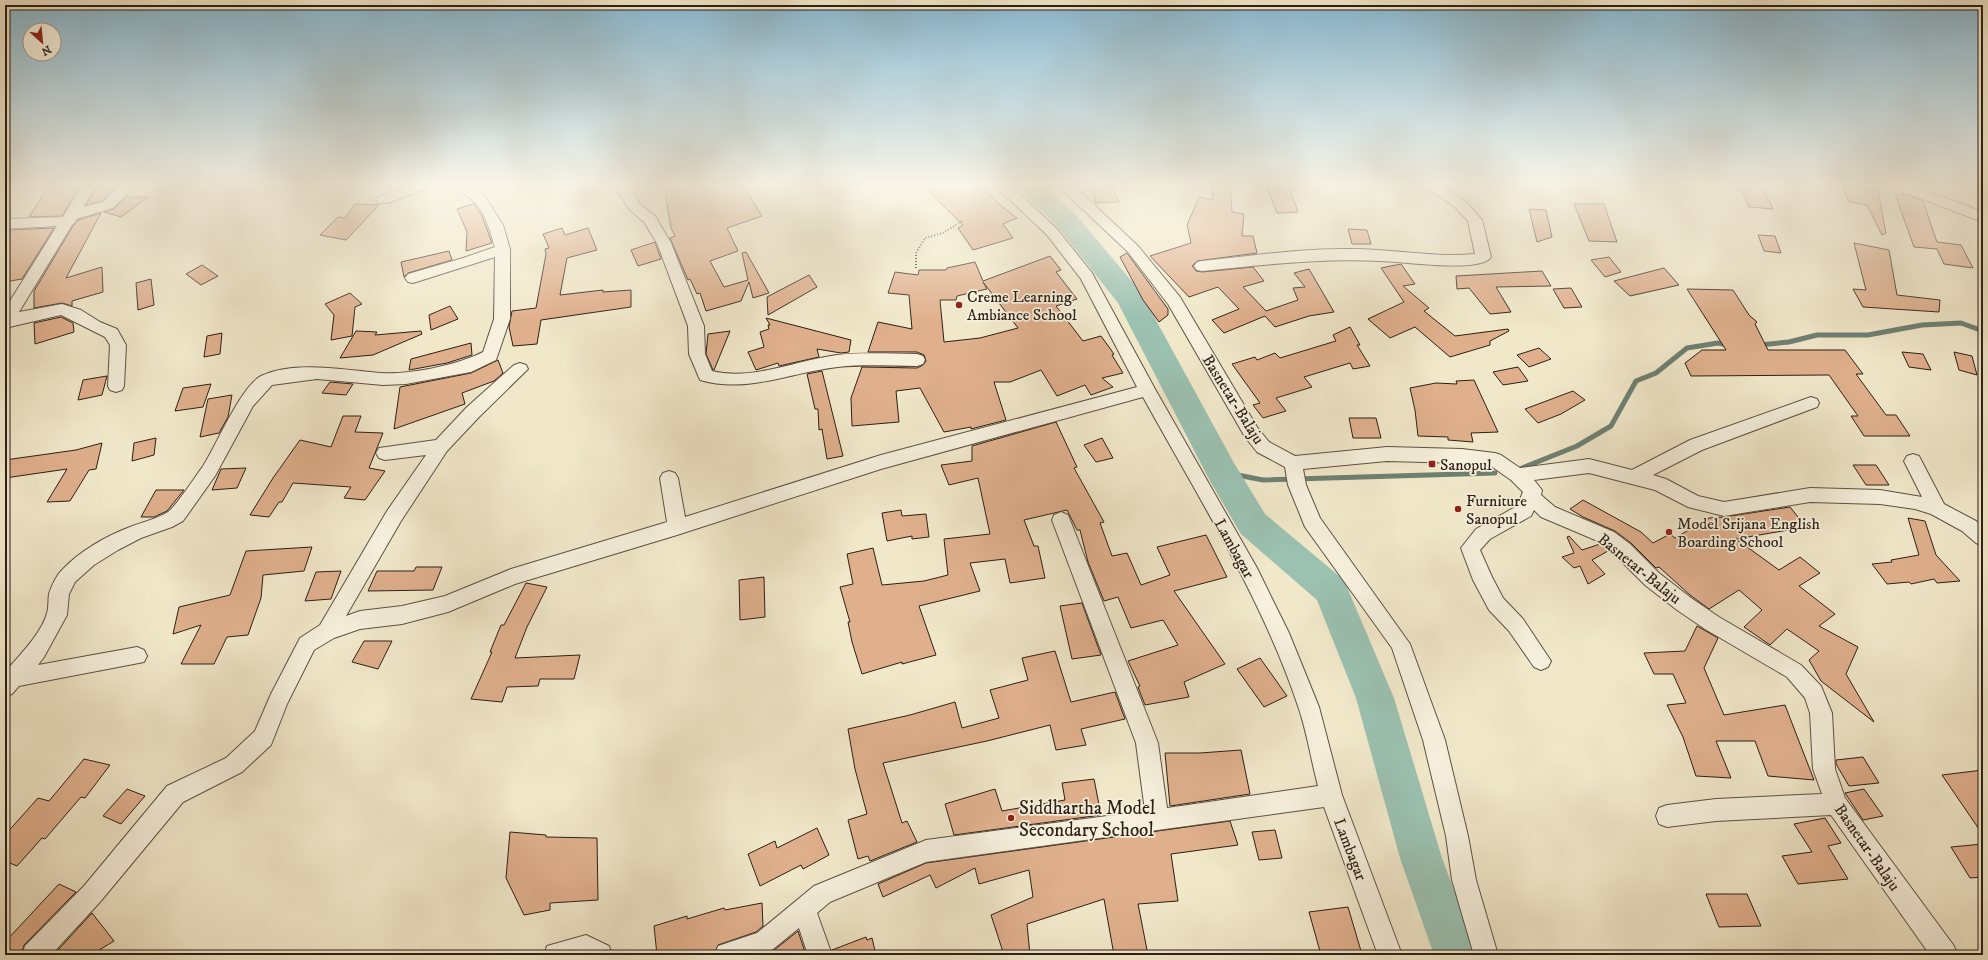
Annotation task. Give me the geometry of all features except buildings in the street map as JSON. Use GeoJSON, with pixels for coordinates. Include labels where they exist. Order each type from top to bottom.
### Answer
{"type":"FeatureCollection","features":[{"type":"Feature","properties":{"kind":"street"},"geometry":{"type":"LineString","coordinates":[[5,321],[64,229]]}},
{"type":"Feature","properties":{"kind":"street"},"geometry":{"type":"LineString","coordinates":[[10,682],[37,651],[57,615],[59,594],[68,576],[87,558],[134,533],[165,522],[176,516],[209,471],[247,402],[266,381],[279,377],[317,373],[383,379],[406,378],[471,366],[490,356],[502,319],[503,249],[497,229]]}},
{"type":"Feature","properties":{"kind":"street"},"geometry":{"type":"LineString","coordinates":[[656,229],[664,243],[696,326],[697,354],[706,376],[723,381],[763,376],[837,361],[917,360]]}},
{"type":"Feature","properties":{"kind":"street","name":"Lambagar"},"geometry":{"type":"LineString","coordinates":[[1049,229],[1087,277],[1147,390],[1250,574],[1279,633],[1309,707],[1331,795],[1390,955]]}},
{"type":"Feature","properties":{"kind":"street","name":"Basnetar-Balaju"},"geometry":{"type":"LineString","coordinates":[[1111,229],[1133,249],[1174,301],[1251,432],[1263,447],[1295,472],[1387,454],[1489,458],[1517,475],[1533,490],[1532,498],[1548,512],[1607,537],[1623,550],[1652,579],[1684,604],[1712,624],[1794,671],[1814,693],[1821,713],[1824,769],[1836,804],[1945,955]]}},
{"type":"Feature","properties":{"kind":"street"},"geometry":{"type":"LineString","coordinates":[[1202,266],[1324,253],[1369,254],[1444,260],[1481,258],[1483,257],[1477,229]]}},
{"type":"Feature","properties":{"kind":"street"},"geometry":{"type":"LineString","coordinates":[[413,278],[468,262],[503,249]]}},
{"type":"Feature","properties":{"kind":"street"},"geometry":{"type":"LineString","coordinates":[[5,321],[51,310],[62,309],[111,333],[118,345],[116,386]]}},
{"type":"Feature","properties":{"kind":"street"},"geometry":{"type":"LineString","coordinates":[[327,631],[394,516],[441,446],[474,412],[520,370]]}},
{"type":"Feature","properties":{"kind":"street"},"geometry":{"type":"LineString","coordinates":[[34,955],[92,894],[175,794],[234,765],[263,738],[278,701],[307,644],[327,631],[360,620],[402,615],[448,604],[511,577],[677,527],[881,462],[1147,390]]}},
{"type":"Feature","properties":{"kind":"street"},"geometry":{"type":"LineString","coordinates":[[1632,478],[1696,445],[1811,403]]}},
{"type":"Feature","properties":{"kind":"street"},"geometry":{"type":"LineString","coordinates":[[384,453],[441,446]]}},
{"type":"Feature","properties":{"kind":"street"},"geometry":{"type":"LineString","coordinates":[[1913,461],[1937,509]]}},
{"type":"Feature","properties":{"kind":"street"},"geometry":{"type":"LineString","coordinates":[[1517,475],[1589,466],[1660,484],[1694,502],[1724,509],[1810,495],[1880,497],[1915,502],[1937,509],[1969,526],[1983,538]]}},
{"type":"Feature","properties":{"kind":"street"},"geometry":{"type":"LineString","coordinates":[[1295,472],[1312,522],[1402,648],[1434,740],[1457,836],[1464,880],[1486,955]]}},
{"type":"Feature","properties":{"kind":"street"},"geometry":{"type":"LineString","coordinates":[[669,478],[677,527]]}},
{"type":"Feature","properties":{"kind":"street"},"geometry":{"type":"LineString","coordinates":[[1533,490],[1524,511],[1483,534],[1470,548],[1483,580],[1496,604],[1516,625],[1541,661]]}},
{"type":"Feature","properties":{"kind":"street"},"geometry":{"type":"LineString","coordinates":[[1061,520],[1103,632],[1119,667],[1147,743],[1157,819]]}},
{"type":"Feature","properties":{"kind":"street"},"geometry":{"type":"LineString","coordinates":[[10,682],[137,656]]}},
{"type":"Feature","properties":{"kind":"street"},"geometry":{"type":"LineString","coordinates":[[727,955],[764,942],[822,894],[926,851],[1030,838],[1331,795]]}},
{"type":"Feature","properties":{"kind":"street"},"geometry":{"type":"LineString","coordinates":[[1667,816],[1716,810],[1836,804]]}},
{"type":"Feature","properties":{"kind":"street"},"geometry":{"type":"LineString","coordinates":[[804,908],[820,955]]}},
{"type":"Feature","properties":{"kind":"street"},"geometry":{"type":"LineString","coordinates":[[556,955],[586,947],[600,955]]}},
{"type":"Feature","properties":{"kind":"path"},"geometry":{"type":"LineString","coordinates":[[916,268],[916,253],[925,238],[943,233],[950,229]]}},
{"type":"Feature","properties":{"kind":"waterway"},"geometry":{"type":"LineString","coordinates":[[1073,229],[1130,298],[1222,472],[1253,524],[1331,591],[1375,698],[1421,858],[1456,955]]}},
{"type":"Feature","properties":{"kind":"waterway"},"geometry":{"type":"LineString","coordinates":[[1759,345],[1789,342],[1817,335],[1868,335],[1922,325],[1961,323],[1983,331]]}},
{"type":"Feature","properties":{"kind":"waterway"},"geometry":{"type":"LineString","coordinates":[[1522,468],[1577,446],[1611,426],[1636,381],[1656,373],[1687,348],[1718,343],[1728,345]]}},
{"type":"Feature","properties":{"kind":"waterway"},"geometry":{"type":"LineString","coordinates":[[1222,472],[1263,480],[1495,473]]}},
{"type":"Feature","properties":{"kind":"place","name":"Creme Learning Ambiance School"},"geometry":{"type":"Point","coordinates":[959,305]}},
{"type":"Feature","properties":{"kind":"place","name":"Sanopul"},"geometry":{"type":"Point","coordinates":[1432,464]}},
{"type":"Feature","properties":{"kind":"place","name":"Furniture Sanopul"},"geometry":{"type":"Point","coordinates":[1458,509]}},
{"type":"Feature","properties":{"kind":"place","name":"Model Srijana English Boarding School"},"geometry":{"type":"Point","coordinates":[1669,532]}},
{"type":"Feature","properties":{"kind":"place","name":"Siddhartha Model Secondary School"},"geometry":{"type":"Point","coordinates":[1011,818]}}]}
